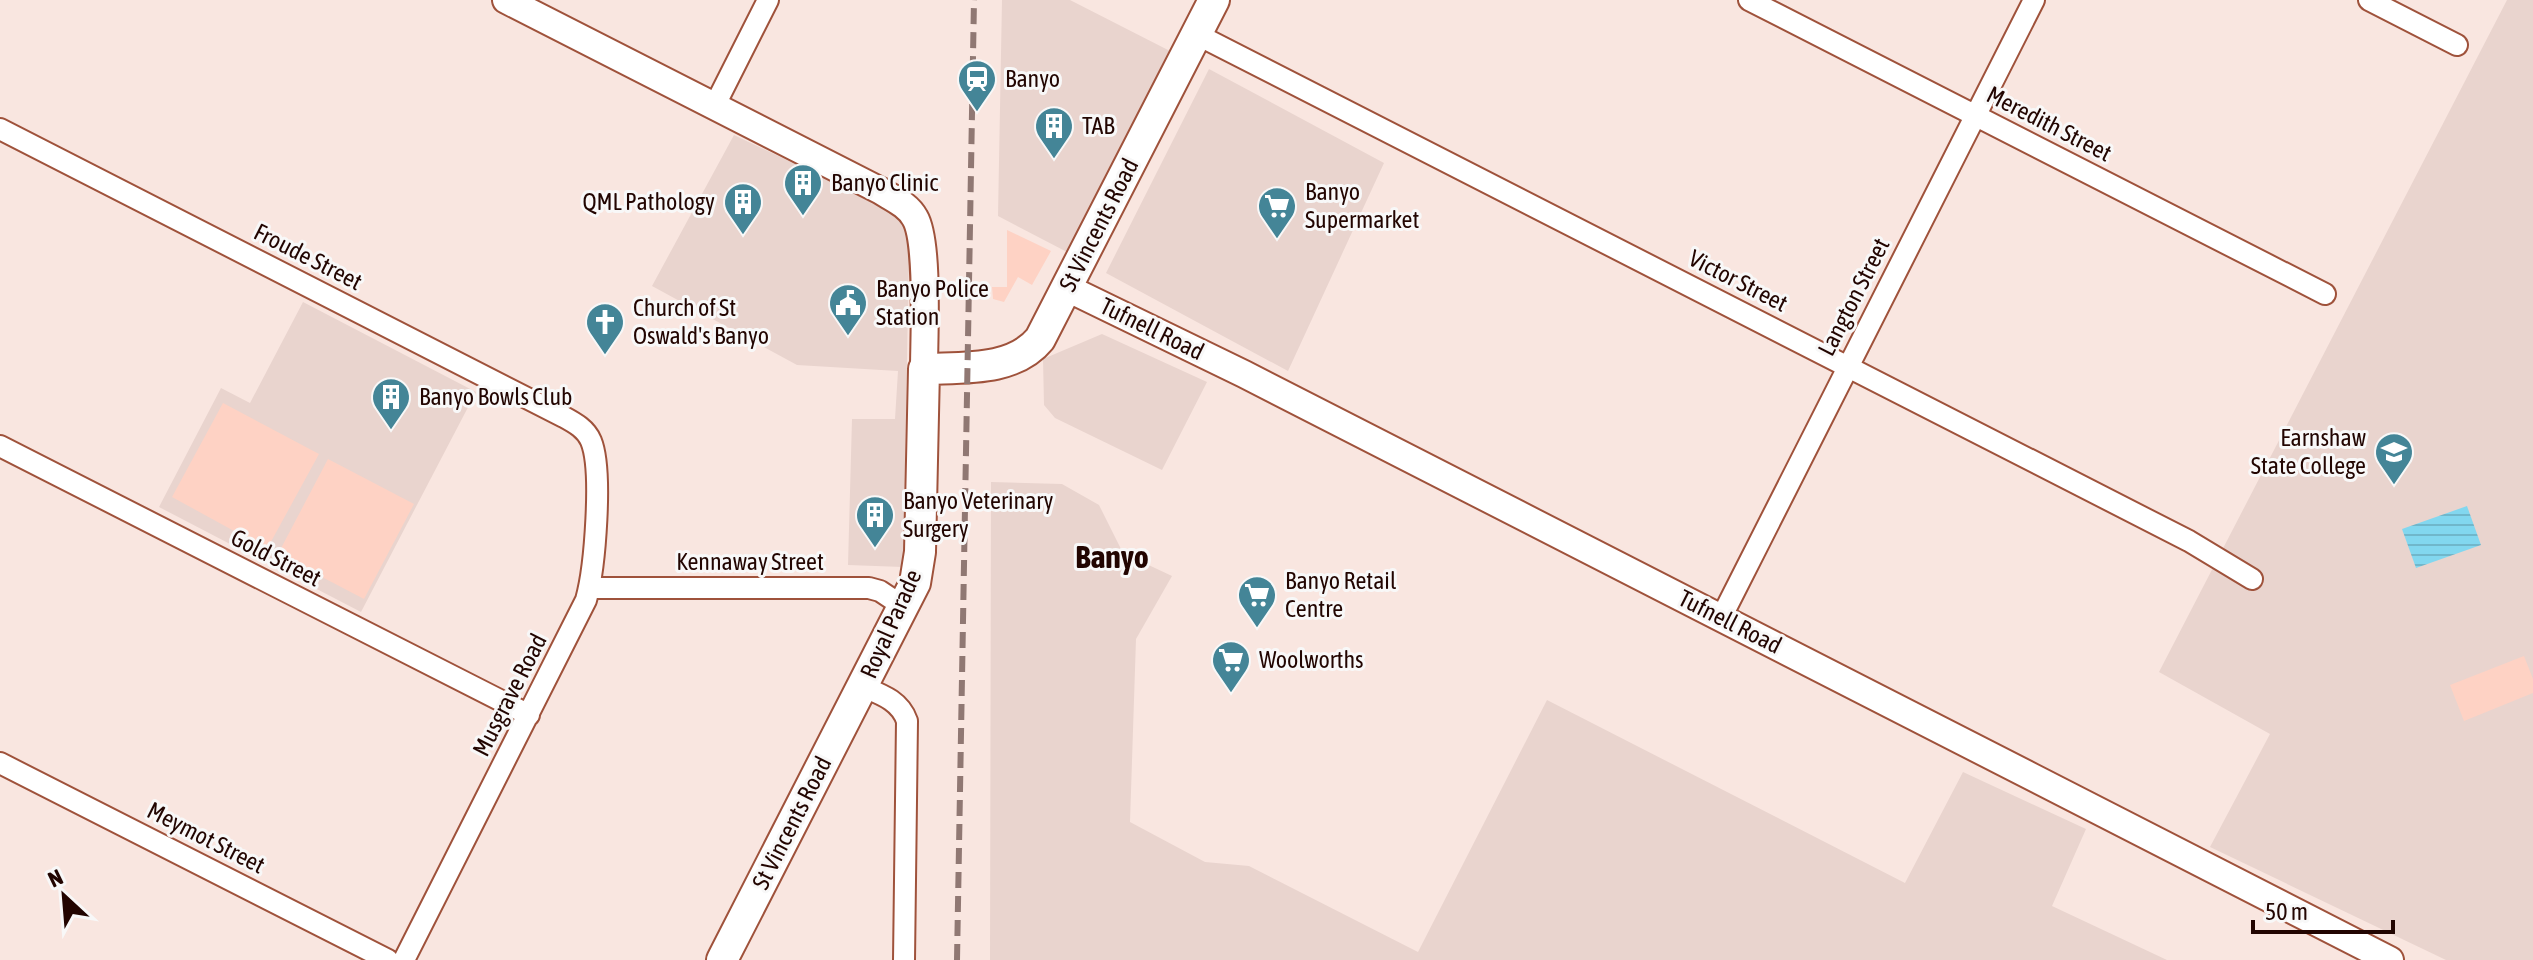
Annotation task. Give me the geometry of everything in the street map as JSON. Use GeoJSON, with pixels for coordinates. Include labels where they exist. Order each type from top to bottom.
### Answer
{"type":"FeatureCollection","features":[{"type":"Feature","properties":{"kind":"main road","name":"St Vincents Road"},"geometry":{"type":"LineString","coordinates":[[924,369],[1002,363],[1025,354],[1040,339],[1214,0]]}},
{"type":"Feature","properties":{"kind":"main road","name":"Royal Parade"},"geometry":{"type":"LineString","coordinates":[[861,686],[915,583],[919,562],[924,369]]}},
{"type":"Feature","properties":{"kind":"main road","name":"St Vincents Road"},"geometry":{"type":"LineString","coordinates":[[722,960],[861,686]]}},
{"type":"Feature","properties":{"kind":"street"},"geometry":{"type":"LineString","coordinates":[[506,0],[715,105],[768,0]]}},
{"type":"Feature","properties":{"kind":"street","name":"Meredith Street"},"geometry":{"type":"LineString","coordinates":[[1749,0],[2325,294]]}},
{"type":"Feature","properties":{"kind":"street","name":"Langton Street"},"geometry":{"type":"LineString","coordinates":[[1721,618],[2034,0]]}},
{"type":"Feature","properties":{"kind":"street"},"geometry":{"type":"LineString","coordinates":[[2369,0],[2457,45]]}},
{"type":"Feature","properties":{"kind":"street","name":"Victor Street"},"geometry":{"type":"LineString","coordinates":[[1196,34],[2189,541],[2252,579]]}},
{"type":"Feature","properties":{"kind":"street","name":"Royal Parade"},"geometry":{"type":"LineString","coordinates":[[715,105],[881,191],[914,216],[920,230],[922,253],[924,369]]}},
{"type":"Feature","properties":{"kind":"street","name":"Froude Street"},"geometry":{"type":"LineString","coordinates":[[0,129],[564,417],[577,424],[589,437]]}},
{"type":"Feature","properties":{"kind":"street","name":"Tufnell Road"},"geometry":{"type":"LineString","coordinates":[[1067,288],[1244,374],[2390,960]]}},
{"type":"Feature","properties":{"kind":"street","name":"Musgrave Road"},"geometry":{"type":"LineString","coordinates":[[404,960],[575,625],[589,588],[597,470],[589,437]]}},
{"type":"Feature","properties":{"kind":"street","name":"Gold Street"},"geometry":{"type":"LineString","coordinates":[[0,446],[529,715]]}},
{"type":"Feature","properties":{"kind":"street","name":"Kennaway Street"},"geometry":{"type":"LineString","coordinates":[[589,588],[869,588],[883,592],[904,607]]}},
{"type":"Feature","properties":{"kind":"street","name":"Royal Parade"},"geometry":{"type":"LineString","coordinates":[[861,686],[895,702],[903,710],[907,721],[904,960]]}},
{"type":"Feature","properties":{"kind":"street","name":"Meymot Street"},"geometry":{"type":"LineString","coordinates":[[0,763],[388,960]]}},
{"type":"Feature","properties":{"kind":"shaded area"},"geometry":{"type":"Polygon","coordinates":[[[1002,0],[1070,0],[1170,51],[1067,252],[998,216],[1002,0]]]}},
{"type":"Feature","properties":{"kind":"shaded area","name":"Earnshaw State College"},"geometry":{"type":"Polygon","coordinates":[[[2507,0],[2533,0],[2533,960],[2446,960],[2210,847],[2270,734],[2159,672],[2507,0]]]}},
{"type":"Feature","properties":{"kind":"shaded area"},"geometry":{"type":"Polygon","coordinates":[[[1209,69],[1384,163],[1288,371],[1106,273],[1209,69]]]}},
{"type":"Feature","properties":{"kind":"shaded area"},"geometry":{"type":"Polygon","coordinates":[[[734,135],[873,201],[896,215],[907,230],[903,567],[848,565],[852,419],[895,419],[898,371],[797,365],[652,286],[734,135]]]}},
{"type":"Feature","properties":{"kind":"shaded area"},"geometry":{"type":"Polygon","coordinates":[[[1007,230],[1051,251],[1032,285],[1018,277],[1004,302],[993,299],[992,287],[1007,287],[1007,230]]]}},
{"type":"Feature","properties":{"kind":"shaded area"},"geometry":{"type":"Polygon","coordinates":[[[303,302],[476,392],[361,612],[159,507],[221,388],[250,403],[303,302]]]}},
{"type":"Feature","properties":{"kind":"shaded area"},"geometry":{"type":"Polygon","coordinates":[[[1102,334],[1207,382],[1162,470],[1055,418],[1044,405],[1043,359],[1102,334]]]}},
{"type":"Feature","properties":{"kind":"shaded area"},"geometry":{"type":"Polygon","coordinates":[[[223,403],[319,454],[267,549],[172,497],[223,403]]]}},
{"type":"Feature","properties":{"kind":"shaded area"},"geometry":{"type":"Polygon","coordinates":[[[328,459],[414,504],[364,599],[278,554],[328,459]]]}},
{"type":"Feature","properties":{"kind":"shaded area"},"geometry":{"type":"Polygon","coordinates":[[[991,482],[1062,484],[1099,505],[1123,553],[1172,576],[1136,639],[1130,822],[1205,862],[1249,866],[1418,952],[1547,700],[1905,883],[1963,772],[2086,829],[2052,906],[2167,960],[990,960],[991,482]]]}},
{"type":"Feature","properties":{"kind":"shaded area"},"geometry":{"type":"Polygon","coordinates":[[[2524,656],[2533,679],[2533,693],[2464,721],[2450,685],[2524,656]]]}},
{"type":"Feature","properties":{"kind":"water"},"geometry":{"type":"Polygon","coordinates":[[[2467,506],[2481,545],[2416,568],[2402,529],[2467,506]]]}},
{"type":"Feature","properties":{"kind":"railway"},"geometry":{"type":"LineString","coordinates":[[957,960],[974,0]]}},
{"type":"Feature","properties":{"kind":"place","name":"Banyo"},"geometry":{"type":"Point","coordinates":[977,113]}},
{"type":"Feature","properties":{"kind":"place","name":"TAB"},"geometry":{"type":"Point","coordinates":[1054,160]}},
{"type":"Feature","properties":{"kind":"place","name":"Banyo Clinic"},"geometry":{"type":"Point","coordinates":[803,217]}},
{"type":"Feature","properties":{"kind":"place","name":"QML Pathology"},"geometry":{"type":"Point","coordinates":[743,236]}},
{"type":"Feature","properties":{"kind":"place","name":"Banyo Supermarket"},"geometry":{"type":"Point","coordinates":[1277,240]}},
{"type":"Feature","properties":{"kind":"place","name":"Banyo Police Station"},"geometry":{"type":"Point","coordinates":[848,337]}},
{"type":"Feature","properties":{"kind":"place","name":"Church of St Oswald's Banyo"},"geometry":{"type":"Point","coordinates":[605,356]}},
{"type":"Feature","properties":{"kind":"place","name":"Banyo Bowls Club"},"geometry":{"type":"Point","coordinates":[391,431]}},
{"type":"Feature","properties":{"kind":"place","name":"Earnshaw State College"},"geometry":{"type":"Point","coordinates":[2394,486]}},
{"type":"Feature","properties":{"kind":"place","name":"Banyo Veterinary Surgery"},"geometry":{"type":"Point","coordinates":[875,549]}},
{"type":"Feature","properties":{"kind":"place","name":"Banyo Retail Centre"},"geometry":{"type":"Point","coordinates":[1257,629]}},
{"type":"Feature","properties":{"kind":"place","name":"Woolworths"},"geometry":{"type":"Point","coordinates":[1231,694]}},
{"type":"Feature","properties":{"kind":"district","name":"Banyo"},"geometry":{"type":"Point","coordinates":[1112,557]}}]}
